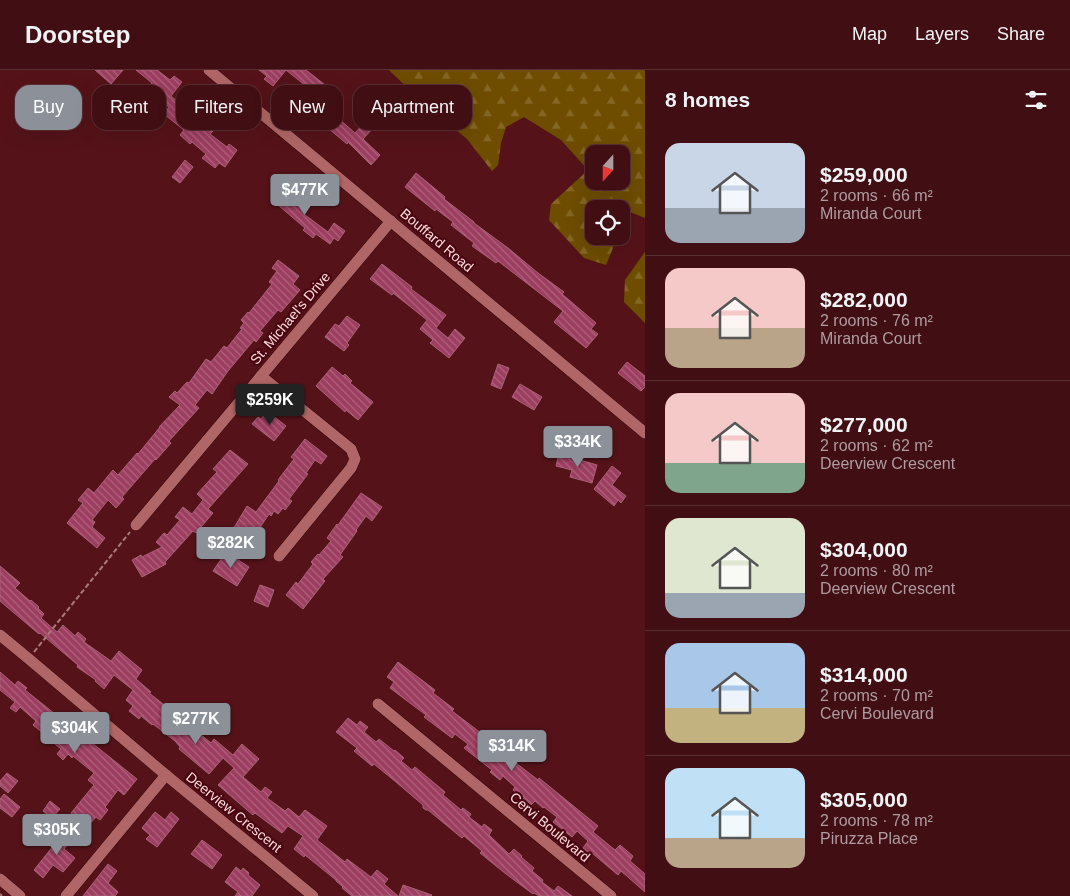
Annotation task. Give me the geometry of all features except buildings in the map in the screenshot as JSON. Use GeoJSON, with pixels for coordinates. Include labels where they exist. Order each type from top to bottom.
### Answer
{"type":"FeatureCollection","features":[{"type":"Feature","properties":{"kind":"street","name":"Bouffard Road"},"geometry":{"type":"LineString","coordinates":[[209,70],[645,433]]}},
{"type":"Feature","properties":{"kind":"street","name":"St. Michael's Drive"},"geometry":{"type":"LineString","coordinates":[[136,525],[390,221]]}},
{"type":"Feature","properties":{"kind":"street"},"geometry":{"type":"LineString","coordinates":[[261,376],[351,448],[355,458],[351,468],[279,556]]}},
{"type":"Feature","properties":{"kind":"street","name":"Deerview Crescent"},"geometry":{"type":"LineString","coordinates":[[0,635],[313,896]]}},
{"type":"Feature","properties":{"kind":"street","name":"Cervi Boulevard"},"geometry":{"type":"LineString","coordinates":[[378,704],[610,896]]}},
{"type":"Feature","properties":{"kind":"street"},"geometry":{"type":"LineString","coordinates":[[66,896],[166,775]]}},
{"type":"Feature","properties":{"kind":"street"},"geometry":{"type":"LineString","coordinates":[[0,879],[20,896]]}},
{"type":"Feature","properties":{"kind":"path"},"geometry":{"type":"LineString","coordinates":[[29,659],[136,525]]}},
{"type":"Feature","properties":{"kind":"green space"},"geometry":{"type":"Polygon","coordinates":[[[389,70],[645,70],[645,218],[630,212],[630,200],[585,200],[585,245],[614,245],[606,265],[584,258],[549,220],[551,204],[585,173],[585,190],[630,190],[630,145],[585,145],[585,167],[561,140],[524,117],[506,127],[501,143],[498,165],[492,171],[467,139],[456,130],[472,130],[472,85],[405,85],[389,70]]]}},
{"type":"Feature","properties":{"kind":"green space"},"geometry":{"type":"Polygon","coordinates":[[[645,252],[645,323],[624,302],[625,280],[645,252]]]}}]}
